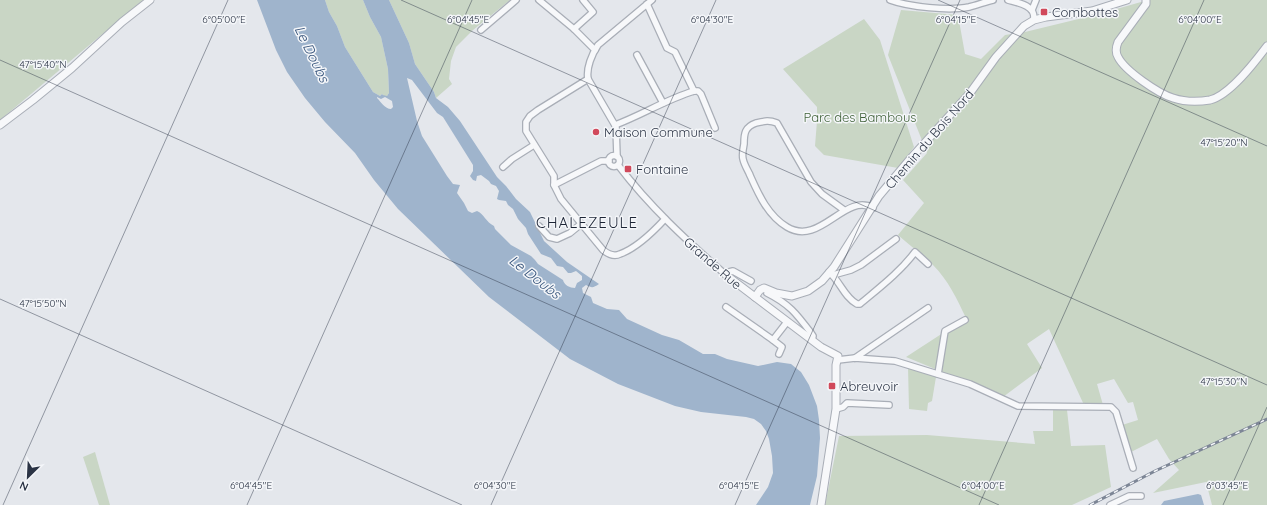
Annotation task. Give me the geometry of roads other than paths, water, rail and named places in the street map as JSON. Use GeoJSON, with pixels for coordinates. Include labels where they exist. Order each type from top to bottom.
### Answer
{"type":"FeatureCollection","features":[{"type":"Feature","properties":{"kind":"street"},"geometry":{"type":"LineString","coordinates":[[0,125],[72,68],[122,22],[150,0]]}},
{"type":"Feature","properties":{"kind":"street"},"geometry":{"type":"LineString","coordinates":[[480,30],[516,0]]}},
{"type":"Feature","properties":{"kind":"street"},"geometry":{"type":"LineString","coordinates":[[539,0],[574,29],[595,50]]}},
{"type":"Feature","properties":{"kind":"street"},"geometry":{"type":"LineString","coordinates":[[574,29],[593,12],[583,0]]}},
{"type":"Feature","properties":{"kind":"street"},"geometry":{"type":"LineString","coordinates":[[890,0],[914,6],[958,8],[969,7],[993,0]]}},
{"type":"Feature","properties":{"kind":"street"},"geometry":{"type":"LineString","coordinates":[[1008,0],[1022,4],[1032,10]]}},
{"type":"Feature","properties":{"kind":"street"},"geometry":{"type":"LineString","coordinates":[[1034,20],[1032,10],[1036,0]]}},
{"type":"Feature","properties":{"kind":"street","name":"Chemin du Bois Nord"},"geometry":{"type":"LineString","coordinates":[[754,297],[764,288],[789,296],[803,293],[818,285],[831,274],[879,196],[911,158],[970,94],[996,57],[1018,32],[1034,20],[1092,11],[1126,0]]}},
{"type":"Feature","properties":{"kind":"street"},"geometry":{"type":"LineString","coordinates":[[609,161],[613,166],[618,165],[620,160],[617,156],[617,132],[615,125],[588,79],[587,71],[595,50],[603,40],[650,2],[667,48],[675,52],[694,91]]}},
{"type":"Feature","properties":{"kind":"street"},"geometry":{"type":"LineString","coordinates":[[1146,2],[1133,23],[1122,36],[1116,46],[1116,52],[1118,58],[1133,73],[1152,87],[1171,98],[1185,101],[1197,101],[1211,100],[1219,96],[1228,90],[1244,74],[1267,46]]}},
{"type":"Feature","properties":{"kind":"street"},"geometry":{"type":"LineString","coordinates":[[638,55],[664,103]]}},
{"type":"Feature","properties":{"kind":"street"},"geometry":{"type":"LineString","coordinates":[[588,79],[530,116],[526,122],[526,131],[554,176],[554,185],[561,199],[580,224],[607,254],[620,255],[644,239],[665,219]]}},
{"type":"Feature","properties":{"kind":"street"},"geometry":{"type":"LineString","coordinates":[[615,125],[674,97],[698,91],[701,94],[715,128]]}},
{"type":"Feature","properties":{"kind":"street"},"geometry":{"type":"LineString","coordinates":[[844,210],[826,198],[811,182],[777,123],[766,120],[748,127],[744,134],[743,159],[758,195],[779,222],[788,228],[797,232],[809,230],[822,226],[844,210],[861,204],[865,204],[873,208]]}},
{"type":"Feature","properties":{"kind":"street"},"geometry":{"type":"LineString","coordinates":[[503,168],[512,159],[534,144]]}},
{"type":"Feature","properties":{"kind":"street"},"geometry":{"type":"LineString","coordinates":[[609,161],[612,156],[617,156]]}},
{"type":"Feature","properties":{"kind":"street"},"geometry":{"type":"LineString","coordinates":[[554,185],[601,161],[609,161]]}},
{"type":"Feature","properties":{"kind":"street","name":"Grande Rue"},"geometry":{"type":"LineString","coordinates":[[618,165],[665,219],[726,275],[822,347],[834,358]]}},
{"type":"Feature","properties":{"kind":"street"},"geometry":{"type":"LineString","coordinates":[[539,226],[549,237],[557,239],[570,233],[580,224]]}},
{"type":"Feature","properties":{"kind":"street"},"geometry":{"type":"LineString","coordinates":[[896,239],[862,265],[852,270],[831,274],[847,296],[856,304],[860,304],[897,272],[916,252],[928,264]]}},
{"type":"Feature","properties":{"kind":"street"},"geometry":{"type":"LineString","coordinates":[[726,275],[733,271],[751,281]]}},
{"type":"Feature","properties":{"kind":"street"},"geometry":{"type":"LineString","coordinates":[[767,293],[785,303],[795,312],[813,336],[812,340]]}},
{"type":"Feature","properties":{"kind":"street"},"geometry":{"type":"LineString","coordinates":[[726,307],[782,347],[780,354]]}},
{"type":"Feature","properties":{"kind":"street"},"geometry":{"type":"LineString","coordinates":[[852,358],[928,308]]}},
{"type":"Feature","properties":{"kind":"street"},"geometry":{"type":"LineString","coordinates":[[938,374],[946,331],[965,320]]}},
{"type":"Feature","properties":{"kind":"street"},"geometry":{"type":"LineString","coordinates":[[773,340],[787,322]]}},
{"type":"Feature","properties":{"kind":"street"},"geometry":{"type":"LineString","coordinates":[[821,505],[836,409],[836,377],[834,358],[896,361],[970,384],[1018,406],[1111,407],[1116,412],[1134,468]]}},
{"type":"Feature","properties":{"kind":"street"},"geometry":{"type":"LineString","coordinates":[[836,409],[843,407],[847,403],[889,405]]}},
{"type":"Feature","properties":{"kind":"street"},"geometry":{"type":"LineString","coordinates":[[1110,505],[1129,496],[1140,496]]}},
{"type":"Feature","properties":{"kind":"water","name":"Le Doubs"},"geometry":{"type":"Polygon","coordinates":[[[257,0],[325,0],[345,47],[373,92],[380,96],[382,94],[387,96],[389,93],[388,69],[381,37],[363,0],[389,0],[409,43],[415,64],[434,92],[436,98],[448,107],[460,121],[497,177],[516,199],[530,212],[544,241],[567,262],[599,284],[592,287],[586,285],[582,288],[583,293],[591,297],[593,303],[607,309],[619,310],[627,319],[662,335],[679,340],[703,354],[715,354],[727,359],[758,366],[777,362],[791,364],[801,372],[809,385],[817,406],[819,420],[820,438],[817,476],[810,505],[756,505],[768,487],[773,473],[769,439],[761,424],[754,419],[701,412],[675,406],[618,384],[570,359],[489,297],[398,209],[374,180],[355,153],[325,122],[305,98],[287,72],[276,50],[257,0]],[[407,78],[422,136],[453,184],[460,185],[457,193],[468,211],[472,213],[477,211],[479,212],[511,245],[531,256],[538,264],[563,280],[568,286],[575,288],[577,283],[582,280],[582,276],[576,271],[568,273],[563,267],[557,266],[551,258],[541,254],[513,209],[506,201],[497,199],[499,191],[496,186],[491,184],[481,175],[477,176],[476,181],[473,180],[470,176],[473,171],[473,165],[443,117],[437,113],[412,80],[407,78]],[[377,97],[387,108],[391,109],[393,107],[392,101],[385,97],[381,99],[377,97]]]}},
{"type":"Feature","properties":{"kind":"water"},"geometry":{"type":"Polygon","coordinates":[[[1198,494],[1201,495],[1204,505],[1161,505],[1164,501],[1198,494]]]}},
{"type":"Feature","properties":{"kind":"railway"},"geometry":{"type":"LineString","coordinates":[[1090,505],[1155,471],[1267,419]]}},
{"type":"Feature","properties":{"kind":"place","name":"Combottes"},"geometry":{"type":"Point","coordinates":[1044,12]}},
{"type":"Feature","properties":{"kind":"place","name":"Maison Commune"},"geometry":{"type":"Point","coordinates":[596,132]}},
{"type":"Feature","properties":{"kind":"place","name":"Fontaine"},"geometry":{"type":"Point","coordinates":[628,169]}},
{"type":"Feature","properties":{"kind":"place","name":"Abreuvoir"},"geometry":{"type":"Point","coordinates":[832,386]}},
{"type":"Feature","properties":{"kind":"district","name":"CHALEZEULE"},"geometry":{"type":"Point","coordinates":[587,223]}},
{"type":"Feature","properties":{"kind":"park label","name":"Parc des Bambous"},"geometry":{"type":"Point","coordinates":[860,117]}}]}
